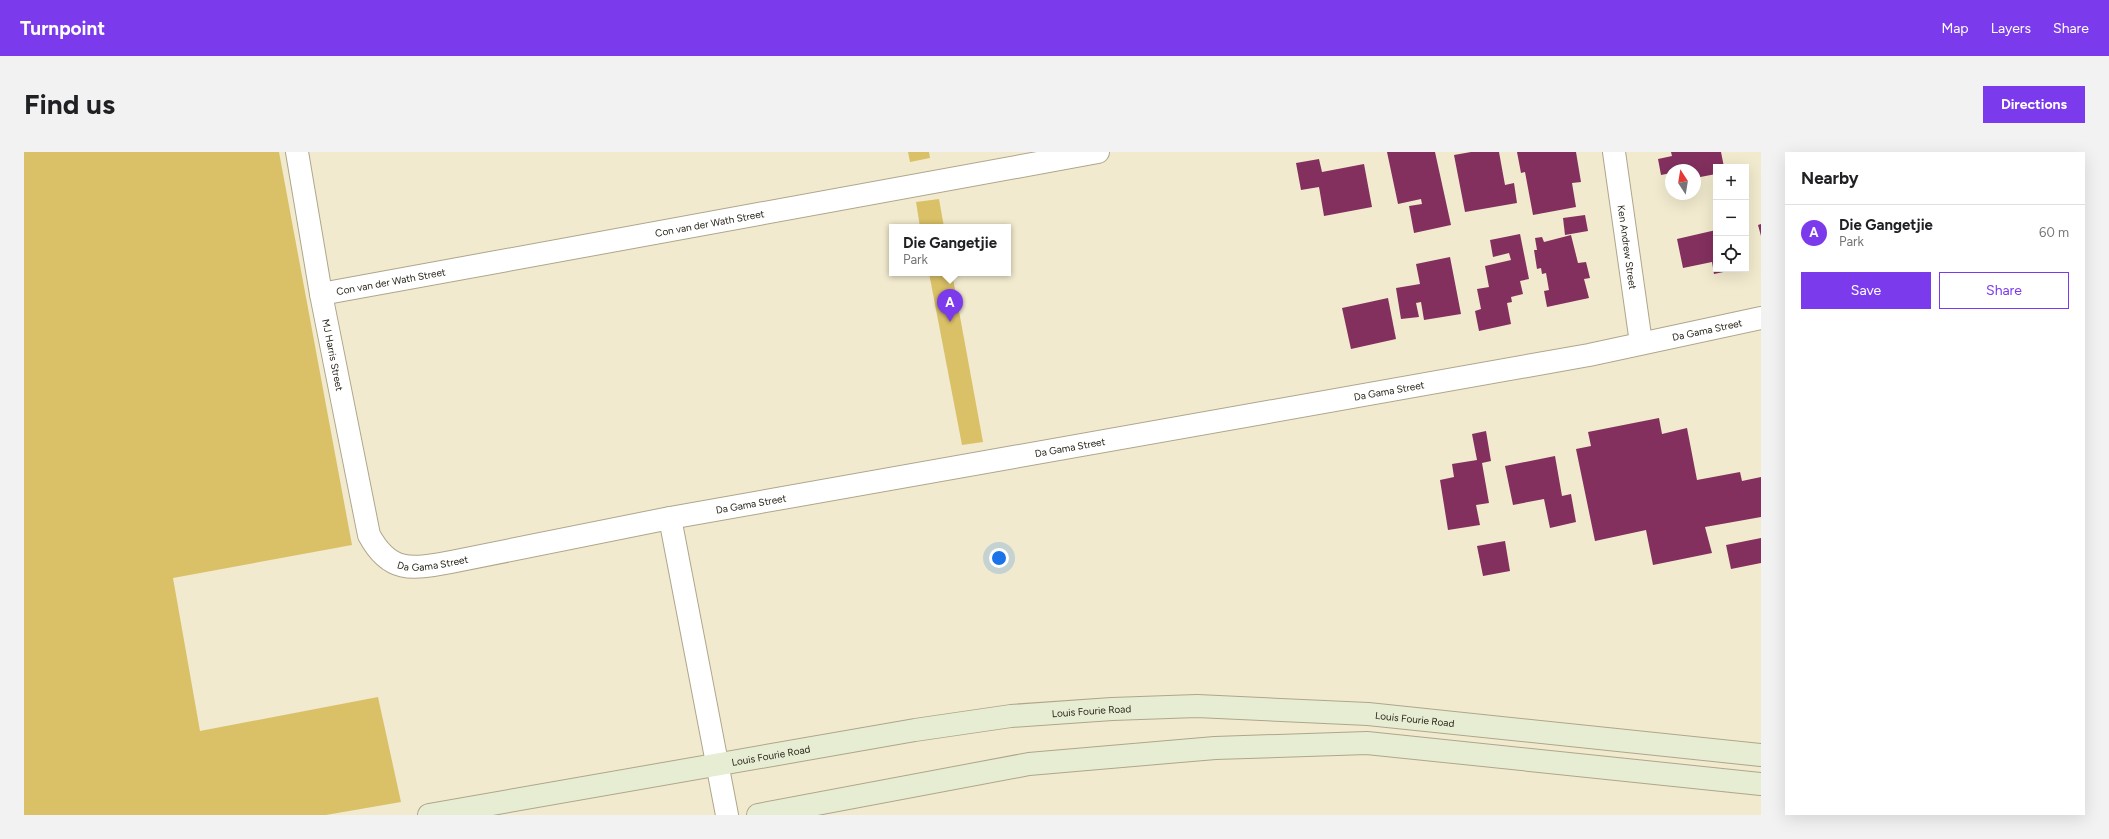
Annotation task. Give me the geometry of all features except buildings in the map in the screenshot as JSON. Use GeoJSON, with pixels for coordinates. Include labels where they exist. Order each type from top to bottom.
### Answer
{"type":"FeatureCollection","features":[{"type":"Feature","properties":{"kind":"main road","name":"Louis Fourie Road"},"geometry":{"type":"LineString","coordinates":[[429,815],[716,763],[915,730],[1011,716],[1112,709],[1197,706],[1368,714],[1761,755]]}},
{"type":"Feature","properties":{"kind":"main road"},"geometry":{"type":"LineString","coordinates":[[758,815],[1030,764],[1215,748],[1367,743],[1761,784]]}},
{"type":"Feature","properties":{"kind":"street","name":"MJ Harris Street"},"geometry":{"type":"LineString","coordinates":[[297,152],[321,294],[368,535],[374,546],[382,553]]}},
{"type":"Feature","properties":{"kind":"street","name":"Con van der Wath Street"},"geometry":{"type":"LineString","coordinates":[[321,294],[1098,152]]}},
{"type":"Feature","properties":{"kind":"street","name":"Ken Andrew Street"},"geometry":{"type":"LineString","coordinates":[[1614,152],[1641,343]]}},
{"type":"Feature","properties":{"kind":"street","name":"Da Gama Street"},"geometry":{"type":"LineString","coordinates":[[382,553],[390,561],[403,567],[417,568],[670,518],[1534,365],[1761,318]]}},
{"type":"Feature","properties":{"kind":"street"},"geometry":{"type":"LineString","coordinates":[[670,518],[727,815]]}},
{"type":"Feature","properties":{"kind":"shaded area"},"geometry":{"type":"Polygon","coordinates":[[[24,152],[279,152],[352,545],[173,578],[200,731],[378,697],[401,802],[326,815],[24,815],[24,152]]]}},
{"type":"Feature","properties":{"kind":"shaded area"},"geometry":{"type":"Polygon","coordinates":[[[908,152],[929,152],[930,158],[910,162],[908,152]]]}},
{"type":"Feature","properties":{"kind":"shaded area"},"geometry":{"type":"Polygon","coordinates":[[[939,199],[943,224],[920,224],[916,202],[939,199]]]}},
{"type":"Feature","properties":{"kind":"shaded area"},"geometry":{"type":"Polygon","coordinates":[[[930,276],[953,276],[983,442],[962,445],[930,276]]]}},
{"type":"Feature","properties":{"kind":"place","name":"Die Gangetjie"},"geometry":{"type":"Point","coordinates":[950,322]}}]}
